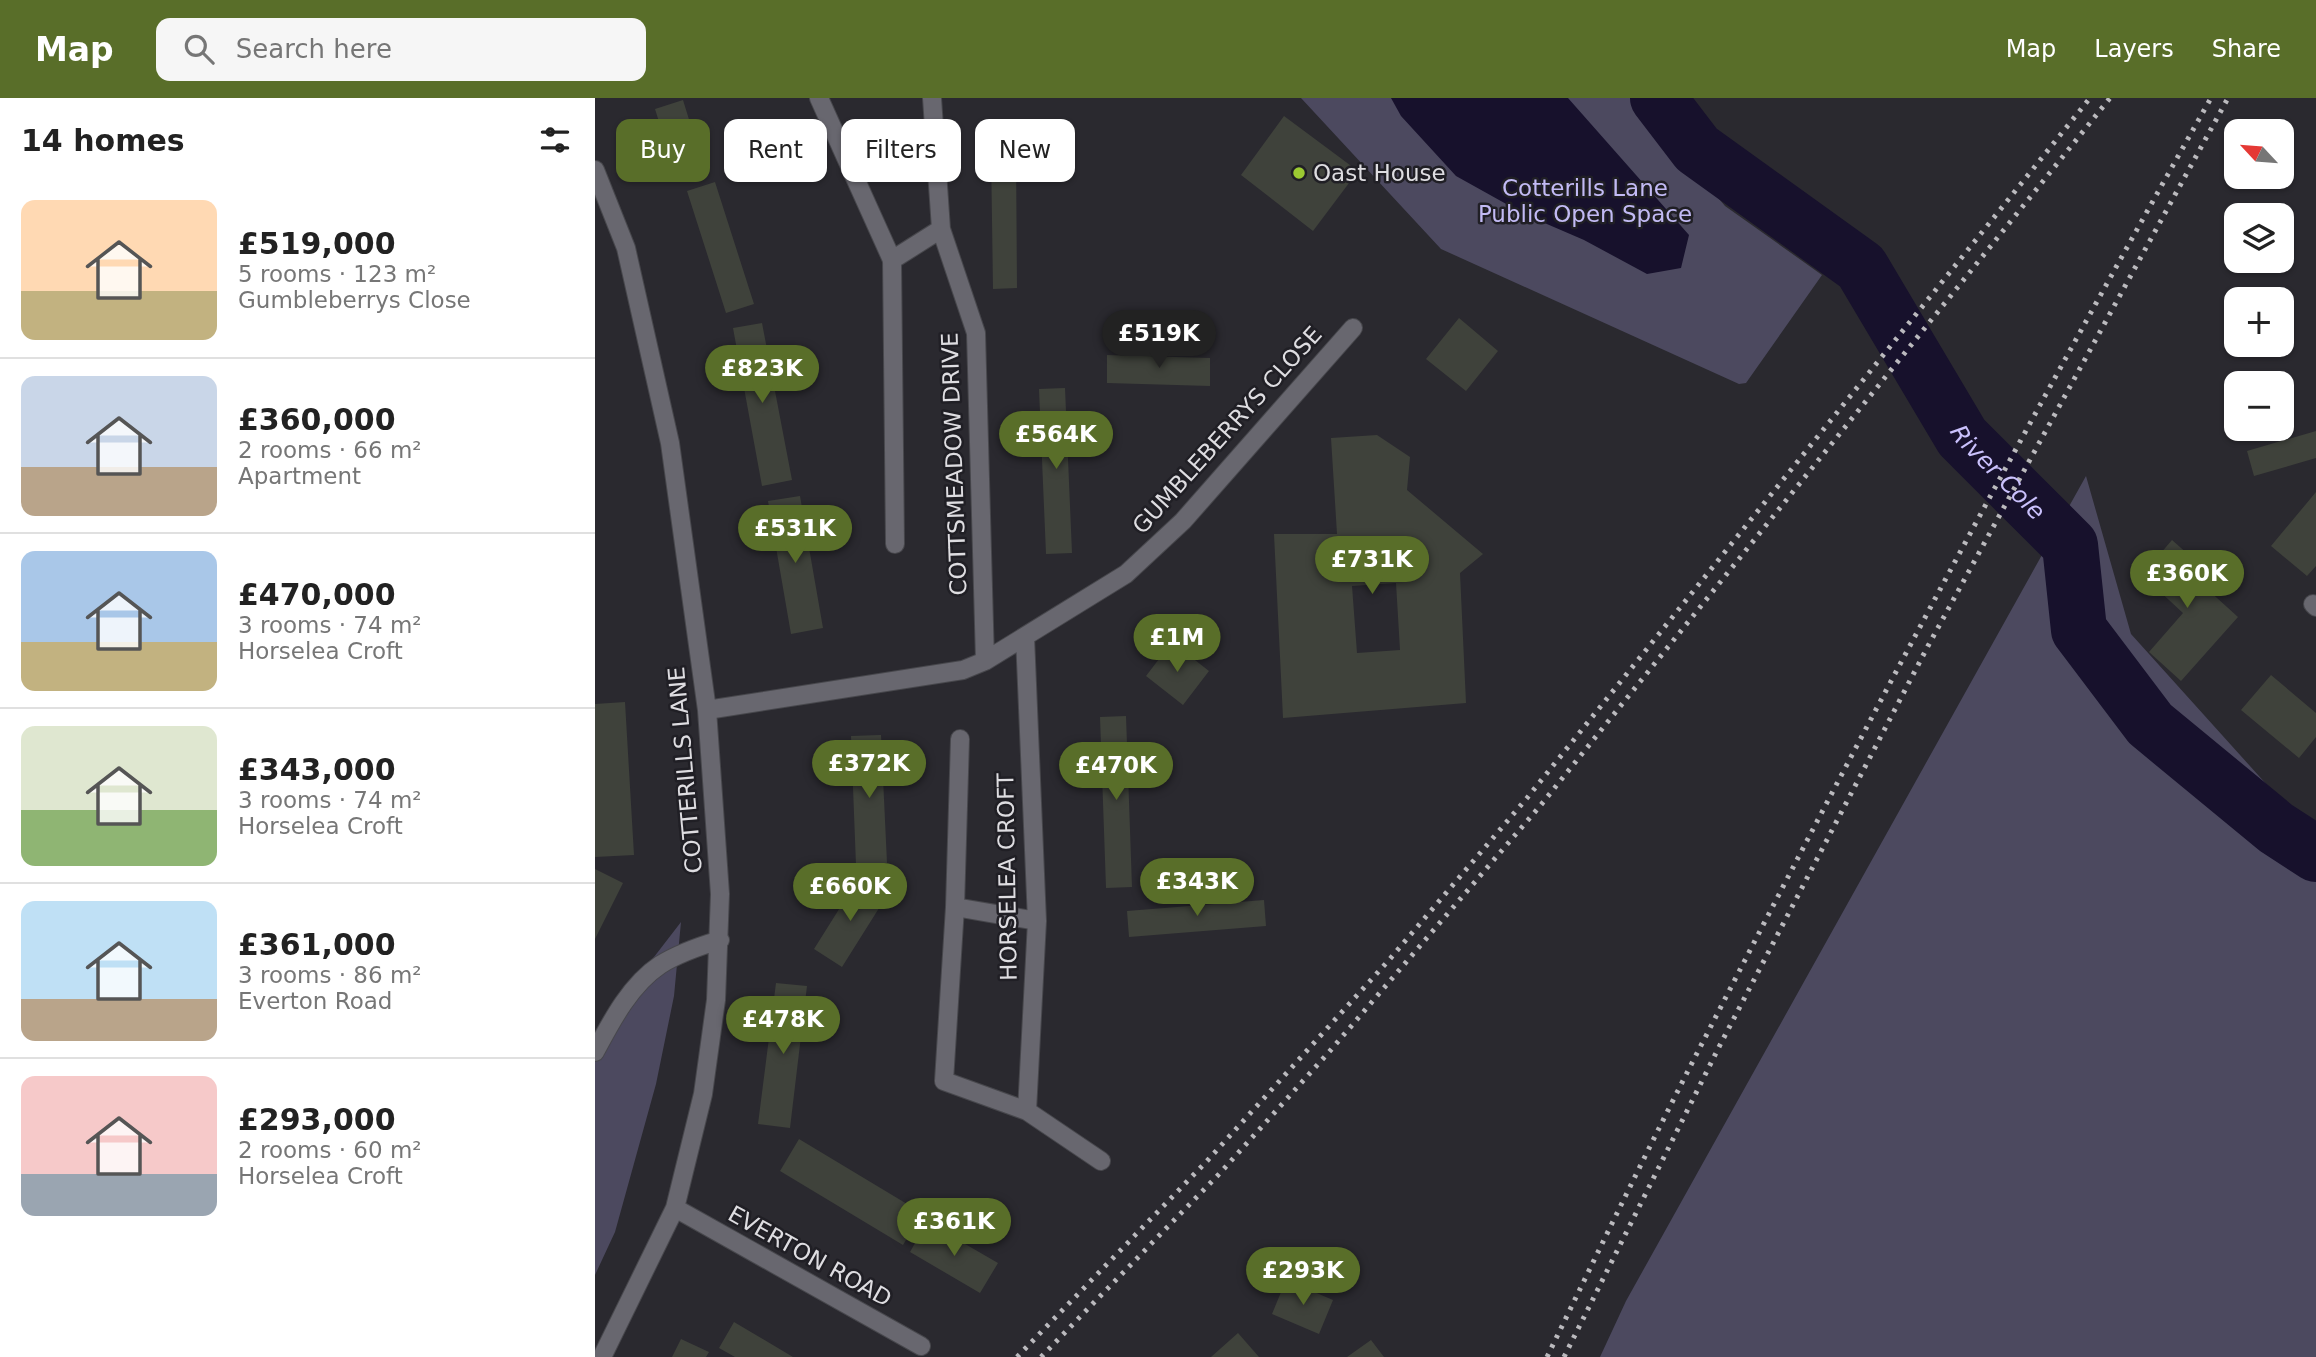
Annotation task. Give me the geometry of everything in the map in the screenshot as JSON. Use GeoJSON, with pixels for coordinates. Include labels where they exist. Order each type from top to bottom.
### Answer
{"type":"FeatureCollection","features":[{"type":"Feature","properties":{"kind":"street"},"geometry":{"type":"LineString","coordinates":[[819,98],[892,260],[895,544]]}},
{"type":"Feature","properties":{"kind":"street","name":"COTTSMEADOW DRIVE"},"geometry":{"type":"LineString","coordinates":[[932,98],[941,229],[976,333],[985,661]]}},
{"type":"Feature","properties":{"kind":"street","name":"COTTERILLS LANE"},"geometry":{"type":"LineString","coordinates":[[595,170],[627,248],[670,443],[708,710],[720,894],[716,1000],[703,1094],[675,1208],[602,1357]]}},
{"type":"Feature","properties":{"kind":"street"},"geometry":{"type":"LineString","coordinates":[[892,260],[941,229]]}},
{"type":"Feature","properties":{"kind":"street","name":"GUMBLEBERRYS CLOSE"},"geometry":{"type":"LineString","coordinates":[[708,710],[963,670],[985,661],[1126,574],[1183,521],[1353,328]]}},
{"type":"Feature","properties":{"kind":"street","name":"HORSELEA CROFT"},"geometry":{"type":"LineString","coordinates":[[1025,637],[1037,921],[1027,1111]]}},
{"type":"Feature","properties":{"kind":"street"},"geometry":{"type":"LineString","coordinates":[[960,739],[955,907],[944,1081],[1027,1111],[1101,1161]]}},
{"type":"Feature","properties":{"kind":"street"},"geometry":{"type":"LineString","coordinates":[[955,907],[1037,921]]}},
{"type":"Feature","properties":{"kind":"street"},"geometry":{"type":"LineString","coordinates":[[595,1052],[615,1015],[659,966],[720,940]]}},
{"type":"Feature","properties":{"kind":"street","name":"EVERTON ROAD"},"geometry":{"type":"LineString","coordinates":[[675,1208],[921,1346]]}},
{"type":"Feature","properties":{"kind":"green space","name":"Cotterills Lane Public Open Space"},"geometry":{"type":"Polygon","coordinates":[[[1301,98],[1634,98],[1725,206],[1822,275],[1746,383],[1739,384],[1441,249],[1301,98]]]}},
{"type":"Feature","properties":{"kind":"green space"},"geometry":{"type":"Polygon","coordinates":[[[2086,476],[2131,634],[2286,806],[2316,822],[2316,1357],[1600,1357],[1626,1301],[2086,476]]]}},
{"type":"Feature","properties":{"kind":"green space"},"geometry":{"type":"Polygon","coordinates":[[[681,922],[674,996],[656,1084],[615,1232],[595,1275],[595,1041],[607,1018],[681,922]]]}},
{"type":"Feature","properties":{"kind":"shaded area"},"geometry":{"type":"Polygon","coordinates":[[[1391,98],[1568,98],[1689,235],[1681,268],[1647,274],[1584,240],[1526,215],[1456,176],[1401,116],[1391,98]]]}},
{"type":"Feature","properties":{"kind":"building"},"geometry":{"type":"Polygon","coordinates":[[[683,100],[689,119],[658,119],[655,109],[683,100]]]}},
{"type":"Feature","properties":{"kind":"building","name":"Oast House"},"geometry":{"type":"Polygon","coordinates":[[[1284,116],[1358,171],[1313,231],[1241,175],[1284,116]]]}},
{"type":"Feature","properties":{"kind":"building"},"geometry":{"type":"Polygon","coordinates":[[[715,182],[754,304],[726,313],[687,191],[715,182]]]}},
{"type":"Feature","properties":{"kind":"building"},"geometry":{"type":"Polygon","coordinates":[[[991,182],[1016,182],[1017,288],[993,289],[991,182]]]}},
{"type":"Feature","properties":{"kind":"building"},"geometry":{"type":"Polygon","coordinates":[[[1459,318],[1498,351],[1466,391],[1426,359],[1459,318]]]}},
{"type":"Feature","properties":{"kind":"building"},"geometry":{"type":"Polygon","coordinates":[[[762,323],[792,480],[762,486],[733,328],[762,323]]]}},
{"type":"Feature","properties":{"kind":"building"},"geometry":{"type":"Polygon","coordinates":[[[1107,355],[1210,358],[1210,386],[1107,383],[1107,355]]]}},
{"type":"Feature","properties":{"kind":"building"},"geometry":{"type":"Polygon","coordinates":[[[1065,388],[1072,553],[1046,554],[1039,389],[1065,388]]]}},
{"type":"Feature","properties":{"kind":"building"},"geometry":{"type":"Polygon","coordinates":[[[2316,431],[2316,458],[2254,476],[2247,451],[2282,441],[2294,441],[2294,437],[2316,431]]]}},
{"type":"Feature","properties":{"kind":"building"},"geometry":{"type":"Polygon","coordinates":[[[1377,435],[1410,457],[1407,490],[1483,554],[1460,573],[1466,703],[1283,718],[1274,534],[1337,534],[1331,438],[1377,435]],[[1396,583],[1352,586],[1357,653],[1400,650],[1396,583]]]}},
{"type":"Feature","properties":{"kind":"building"},"geometry":{"type":"Polygon","coordinates":[[[2316,492],[2316,566],[2307,576],[2271,546],[2316,492]]]}},
{"type":"Feature","properties":{"kind":"building"},"geometry":{"type":"Polygon","coordinates":[[[800,496],[823,628],[791,634],[768,501],[800,496]]]}},
{"type":"Feature","properties":{"kind":"building"},"geometry":{"type":"Polygon","coordinates":[[[2172,540],[2215,578],[2206,588],[2238,617],[2181,681],[2149,652],[2183,613],[2142,575],[2172,540]]]}},
{"type":"Feature","properties":{"kind":"building"},"geometry":{"type":"Polygon","coordinates":[[[1172,642],[1209,671],[1183,705],[1146,676],[1172,642]]]}},
{"type":"Feature","properties":{"kind":"building"},"geometry":{"type":"Polygon","coordinates":[[[2271,675],[2316,713],[2316,737],[2299,758],[2241,710],[2271,675]]]}},
{"type":"Feature","properties":{"kind":"building"},"geometry":{"type":"Polygon","coordinates":[[[625,702],[634,855],[595,857],[595,704],[625,702]]]}},
{"type":"Feature","properties":{"kind":"building"},"geometry":{"type":"Polygon","coordinates":[[[1126,716],[1132,887],[1106,888],[1100,717],[1126,716]]]}},
{"type":"Feature","properties":{"kind":"building"},"geometry":{"type":"Polygon","coordinates":[[[881,735],[887,863],[856,865],[851,736],[881,735]]]}},
{"type":"Feature","properties":{"kind":"building"},"geometry":{"type":"Polygon","coordinates":[[[595,869],[623,883],[595,939],[595,869]]]}},
{"type":"Feature","properties":{"kind":"building"},"geometry":{"type":"Polygon","coordinates":[[[858,879],[886,897],[842,967],[814,949],[858,879]]]}},
{"type":"Feature","properties":{"kind":"building"},"geometry":{"type":"Polygon","coordinates":[[[1264,900],[1266,926],[1129,937],[1127,911],[1264,900]]]}},
{"type":"Feature","properties":{"kind":"building"},"geometry":{"type":"Polygon","coordinates":[[[776,983],[807,986],[790,1128],[758,1124],[776,983]]]}},
{"type":"Feature","properties":{"kind":"building"},"geometry":{"type":"Polygon","coordinates":[[[799,1139],[922,1213],[903,1245],[780,1171],[799,1139]]]}},
{"type":"Feature","properties":{"kind":"building"},"geometry":{"type":"Polygon","coordinates":[[[927,1222],[998,1263],[980,1293],[910,1252],[927,1222]]]}},
{"type":"Feature","properties":{"kind":"building"},"geometry":{"type":"Polygon","coordinates":[[[1286,1280],[1333,1300],[1319,1334],[1272,1314],[1286,1280]]]}},
{"type":"Feature","properties":{"kind":"building"},"geometry":{"type":"Polygon","coordinates":[[[734,1322],[793,1357],[735,1357],[719,1348],[734,1322]]]}},
{"type":"Feature","properties":{"kind":"building"},"geometry":{"type":"Polygon","coordinates":[[[1238,1333],[1259,1357],[1211,1357],[1238,1333]]]}},
{"type":"Feature","properties":{"kind":"building"},"geometry":{"type":"Polygon","coordinates":[[[681,1339],[709,1352],[706,1357],[672,1357],[681,1339]]]}},
{"type":"Feature","properties":{"kind":"building"},"geometry":{"type":"Polygon","coordinates":[[[1371,1340],[1384,1357],[1347,1357],[1371,1340]]]}},
{"type":"Feature","properties":{"kind":"waterway","name":"River Cole"},"geometry":{"type":"LineString","coordinates":[[1658,98],[1697,149],[1861,267],[1962,437],[2070,545],[2079,630],[2150,724],[2276,828],[2316,854]]}},
{"type":"Feature","properties":{"kind":"railway"},"geometry":{"type":"LineString","coordinates":[[1017,1357],[1207,1161],[1389,960],[1527,798],[2090,98]]}},
{"type":"Feature","properties":{"kind":"railway"},"geometry":{"type":"LineString","coordinates":[[1041,1357],[1221,1172],[1329,1052],[1540,806],[2110,98]]}},
{"type":"Feature","properties":{"kind":"railway"},"geometry":{"type":"LineString","coordinates":[[1547,1357],[1668,1111],[1831,795],[2018,445],[2211,98]]}},
{"type":"Feature","properties":{"kind":"railway"},"geometry":{"type":"LineString","coordinates":[[1564,1357],[1720,1045],[1928,646],[2228,98]]}},
{"type":"Feature","properties":{"kind":"place","name":"Oast House"},"geometry":{"type":"Point","coordinates":[1299,173]}}]}
